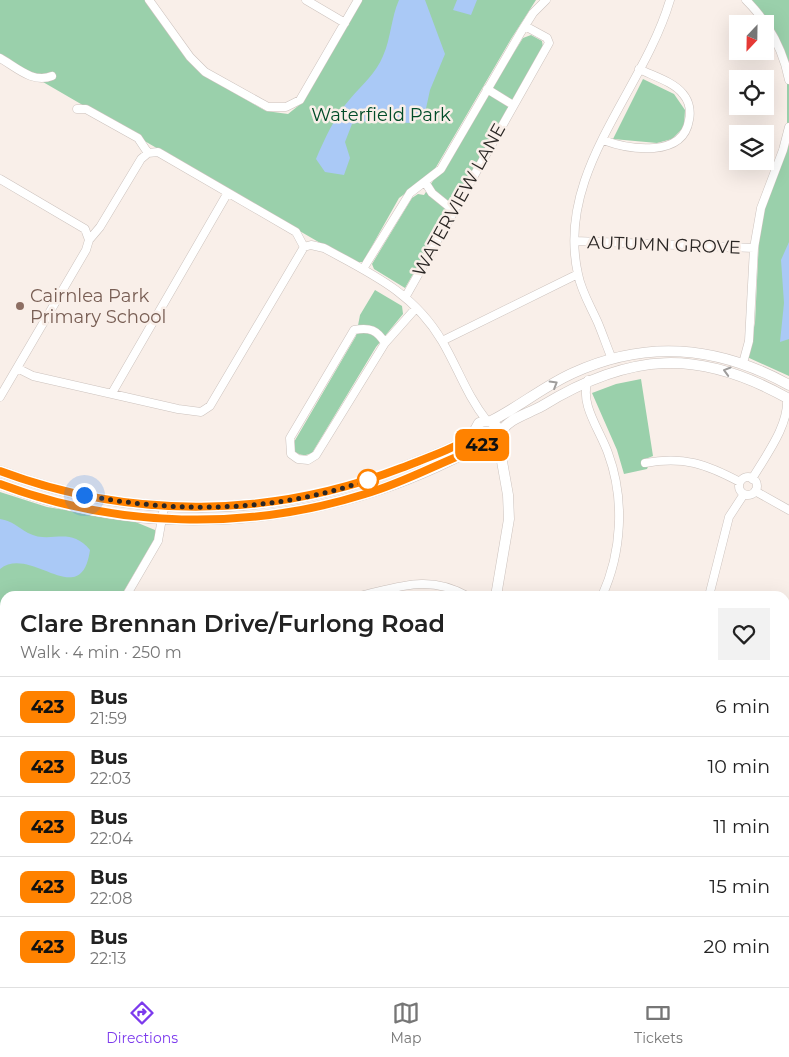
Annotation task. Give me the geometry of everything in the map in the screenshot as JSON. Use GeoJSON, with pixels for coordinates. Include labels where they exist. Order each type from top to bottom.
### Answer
{"type":"FeatureCollection","features":[{"type":"Feature","properties":{"kind":"main road"},"geometry":{"type":"LineString","coordinates":[[0,470],[71,493],[164,507],[254,505],[328,492],[382,476],[454,448],[489,421],[572,374],[612,359],[633,354],[669,351],[710,354],[743,363],[789,385]]}},
{"type":"Feature","properties":{"kind":"main road"},"geometry":{"type":"LineString","coordinates":[[612,359],[616,370]]}},
{"type":"Feature","properties":{"kind":"main road"},"geometry":{"type":"LineString","coordinates":[[0,484],[82,508],[163,519],[230,519],[289,513],[331,504],[405,480],[486,446],[498,436],[510,421],[540,407],[588,380],[616,370],[654,364],[694,364],[737,374],[788,399]]}},
{"type":"Feature","properties":{"kind":"main road"},"geometry":{"type":"LineString","coordinates":[[489,421],[497,426],[508,495],[509,519],[496,591]]}},
{"type":"Feature","properties":{"kind":"main road"},"geometry":{"type":"LineString","coordinates":[[475,430],[478,442],[486,446],[502,465]]}},
{"type":"Feature","properties":{"kind":"street"},"geometry":{"type":"LineString","coordinates":[[149,0],[190,57],[204,72],[268,107],[286,107],[300,100],[358,0]]}},
{"type":"Feature","properties":{"kind":"street"},"geometry":{"type":"LineString","coordinates":[[306,0],[345,23]]}},
{"type":"Feature","properties":{"kind":"street"},"geometry":{"type":"LineString","coordinates":[[363,269],[410,193],[441,169],[525,26],[546,0]]}},
{"type":"Feature","properties":{"kind":"street"},"geometry":{"type":"LineString","coordinates":[[612,359],[578,274],[575,241],[578,206],[584,182],[603,140],[655,38],[670,0]]}},
{"type":"Feature","properties":{"kind":"street"},"geometry":{"type":"LineString","coordinates":[[746,0],[766,23],[773,36],[781,53],[789,80]]}},
{"type":"Feature","properties":{"kind":"street","name":"WATERVIEW LANE"},"geometry":{"type":"LineString","coordinates":[[406,296],[549,43],[546,38],[525,26]]}},
{"type":"Feature","properties":{"kind":"street"},"geometry":{"type":"LineString","coordinates":[[0,58],[34,78],[44,80],[52,76]]}},
{"type":"Feature","properties":{"kind":"street"},"geometry":{"type":"LineString","coordinates":[[603,140],[619,145],[652,148],[667,146],[685,132],[690,114],[689,104],[683,93],[639,69]]}},
{"type":"Feature","properties":{"kind":"street","name":"WATERVIEW LANE"},"geometry":{"type":"LineString","coordinates":[[487,89],[513,105]]}},
{"type":"Feature","properties":{"kind":"street"},"geometry":{"type":"LineString","coordinates":[[77,109],[86,109],[138,138],[148,153]]}},
{"type":"Feature","properties":{"kind":"street"},"geometry":{"type":"LineString","coordinates":[[743,363],[749,341],[754,248],[761,208],[783,150],[789,127]]}},
{"type":"Feature","properties":{"kind":"street"},"geometry":{"type":"LineString","coordinates":[[0,398],[86,250],[89,240],[100,227],[141,159],[148,153],[158,152],[216,185],[227,194],[296,232],[304,247]]}},
{"type":"Feature","properties":{"kind":"street"},"geometry":{"type":"LineString","coordinates":[[0,179],[85,229],[89,240]]}},
{"type":"Feature","properties":{"kind":"street"},"geometry":{"type":"LineString","coordinates":[[425,182],[432,193],[454,210]]}},
{"type":"Feature","properties":{"kind":"street"},"geometry":{"type":"LineString","coordinates":[[112,393],[227,194]]}},
{"type":"Feature","properties":{"kind":"street","name":"AUTUMN GROVE"},"geometry":{"type":"LineString","coordinates":[[575,241],[754,248]]}},
{"type":"Feature","properties":{"kind":"street"},"geometry":{"type":"LineString","coordinates":[[17,368],[33,376],[178,409],[201,412],[210,406],[304,247],[311,245],[318,246],[363,269],[406,296],[423,314],[442,341],[474,404],[489,421]]}},
{"type":"Feature","properties":{"kind":"street"},"geometry":{"type":"LineString","coordinates":[[442,341],[578,274]]}},
{"type":"Feature","properties":{"kind":"street"},"geometry":{"type":"LineString","coordinates":[[385,343],[379,333],[368,328],[354,330],[290,438],[291,454],[298,459],[308,460],[316,455],[385,343],[416,308]]}},
{"type":"Feature","properties":{"kind":"street"},"geometry":{"type":"LineString","coordinates":[[585,399],[585,388],[588,380]]}},
{"type":"Feature","properties":{"kind":"street"},"geometry":{"type":"LineString","coordinates":[[567,391],[580,393],[585,399],[608,454],[616,484],[620,522],[615,559],[604,591]]}},
{"type":"Feature","properties":{"kind":"street"},"geometry":{"type":"LineString","coordinates":[[752,479],[786,421],[788,399]]}},
{"type":"Feature","properties":{"kind":"street"},"geometry":{"type":"LineString","coordinates":[[474,404],[475,430]]}},
{"type":"Feature","properties":{"kind":"street"},"geometry":{"type":"LineString","coordinates":[[645,463],[662,460],[691,461],[711,466],[740,482]]}},
{"type":"Feature","properties":{"kind":"street"},"geometry":{"type":"LineString","coordinates":[[744,494],[739,487],[740,482],[744,478],[752,479],[756,484],[755,491]]}},
{"type":"Feature","properties":{"kind":"street"},"geometry":{"type":"LineString","coordinates":[[744,494],[751,494],[755,491]]}},
{"type":"Feature","properties":{"kind":"street"},"geometry":{"type":"LineString","coordinates":[[755,491],[789,510]]}},
{"type":"Feature","properties":{"kind":"street"},"geometry":{"type":"LineString","coordinates":[[711,591],[729,517],[744,494]]}},
{"type":"Feature","properties":{"kind":"street"},"geometry":{"type":"LineString","coordinates":[[129,591],[158,541],[164,507]]}},
{"type":"Feature","properties":{"kind":"street"},"geometry":{"type":"LineString","coordinates":[[382,591],[424,582],[453,588],[458,591]]}},
{"type":"Feature","properties":{"kind":"green space","name":"Waterfield Park"},"geometry":{"type":"Polygon","coordinates":[[[0,0],[145,0],[188,59],[203,75],[266,111],[288,114],[303,102],[362,0],[536,0],[432,174],[399,198],[363,262],[353,262],[0,57],[0,0]]]}},
{"type":"Feature","properties":{"kind":"green space"},"geometry":{"type":"Polygon","coordinates":[[[750,0],[789,0],[789,376],[747,357],[755,323],[759,239],[764,209],[787,135],[787,80],[783,53],[774,39],[774,15],[759,15],[750,0]]]}},
{"type":"Feature","properties":{"kind":"green space"},"geometry":{"type":"Polygon","coordinates":[[[531,35],[542,41],[543,47],[405,288],[374,269],[372,264],[412,198],[418,194],[424,195],[523,38],[531,35]]]}},
{"type":"Feature","properties":{"kind":"green space"},"geometry":{"type":"Polygon","coordinates":[[[643,79],[674,94],[685,110],[684,127],[672,139],[657,143],[613,139],[643,79]]]}},
{"type":"Feature","properties":{"kind":"green space"},"geometry":{"type":"Polygon","coordinates":[[[375,290],[402,306],[403,314],[376,347],[312,453],[300,455],[294,451],[294,442],[356,336],[360,315],[375,290]]]}},
{"type":"Feature","properties":{"kind":"green space"},"geometry":{"type":"Polygon","coordinates":[[[641,379],[653,456],[643,460],[649,464],[647,469],[624,474],[617,450],[592,393],[616,384],[641,379]]]}},
{"type":"Feature","properties":{"kind":"green space"},"geometry":{"type":"Polygon","coordinates":[[[0,492],[47,507],[133,521],[155,530],[155,538],[124,591],[0,591],[0,492]]]}},
{"type":"Feature","properties":{"kind":"water"},"geometry":{"type":"Polygon","coordinates":[[[399,0],[425,0],[445,54],[430,90],[425,113],[411,123],[367,121],[352,124],[345,142],[350,158],[344,175],[325,172],[316,159],[335,120],[380,62],[386,49],[399,0]]]}},
{"type":"Feature","properties":{"kind":"water"},"geometry":{"type":"Polygon","coordinates":[[[457,0],[477,0],[471,15],[453,10],[457,0]]]}},
{"type":"Feature","properties":{"kind":"water"},"geometry":{"type":"Polygon","coordinates":[[[789,242],[789,339],[780,342],[784,303],[781,260],[789,242]]]}},
{"type":"Feature","properties":{"kind":"water"},"geometry":{"type":"Polygon","coordinates":[[[0,519],[12,523],[36,536],[75,538],[90,550],[85,568],[76,576],[66,577],[26,564],[12,564],[0,569],[0,519]]]}},
{"type":"Feature","properties":{"kind":"bus line","name":"423"},"geometry":{"type":"LineString","coordinates":[[0,471],[35,483],[97,498],[164,507],[219,507],[254,505],[328,492],[382,476],[454,448],[474,435],[475,439],[484,446],[367,494],[289,513],[230,519],[163,519],[82,508],[0,484]]}},
{"type":"Feature","properties":{"kind":"place","name":"Cairnlea Park Primary School"},"geometry":{"type":"Point","coordinates":[20,306]}},
{"type":"Feature","properties":{"kind":"route"},"geometry":{"type":"LineString","coordinates":[[84,495],[164,507],[219,507],[254,505],[307,497],[368,480]]}}]}
